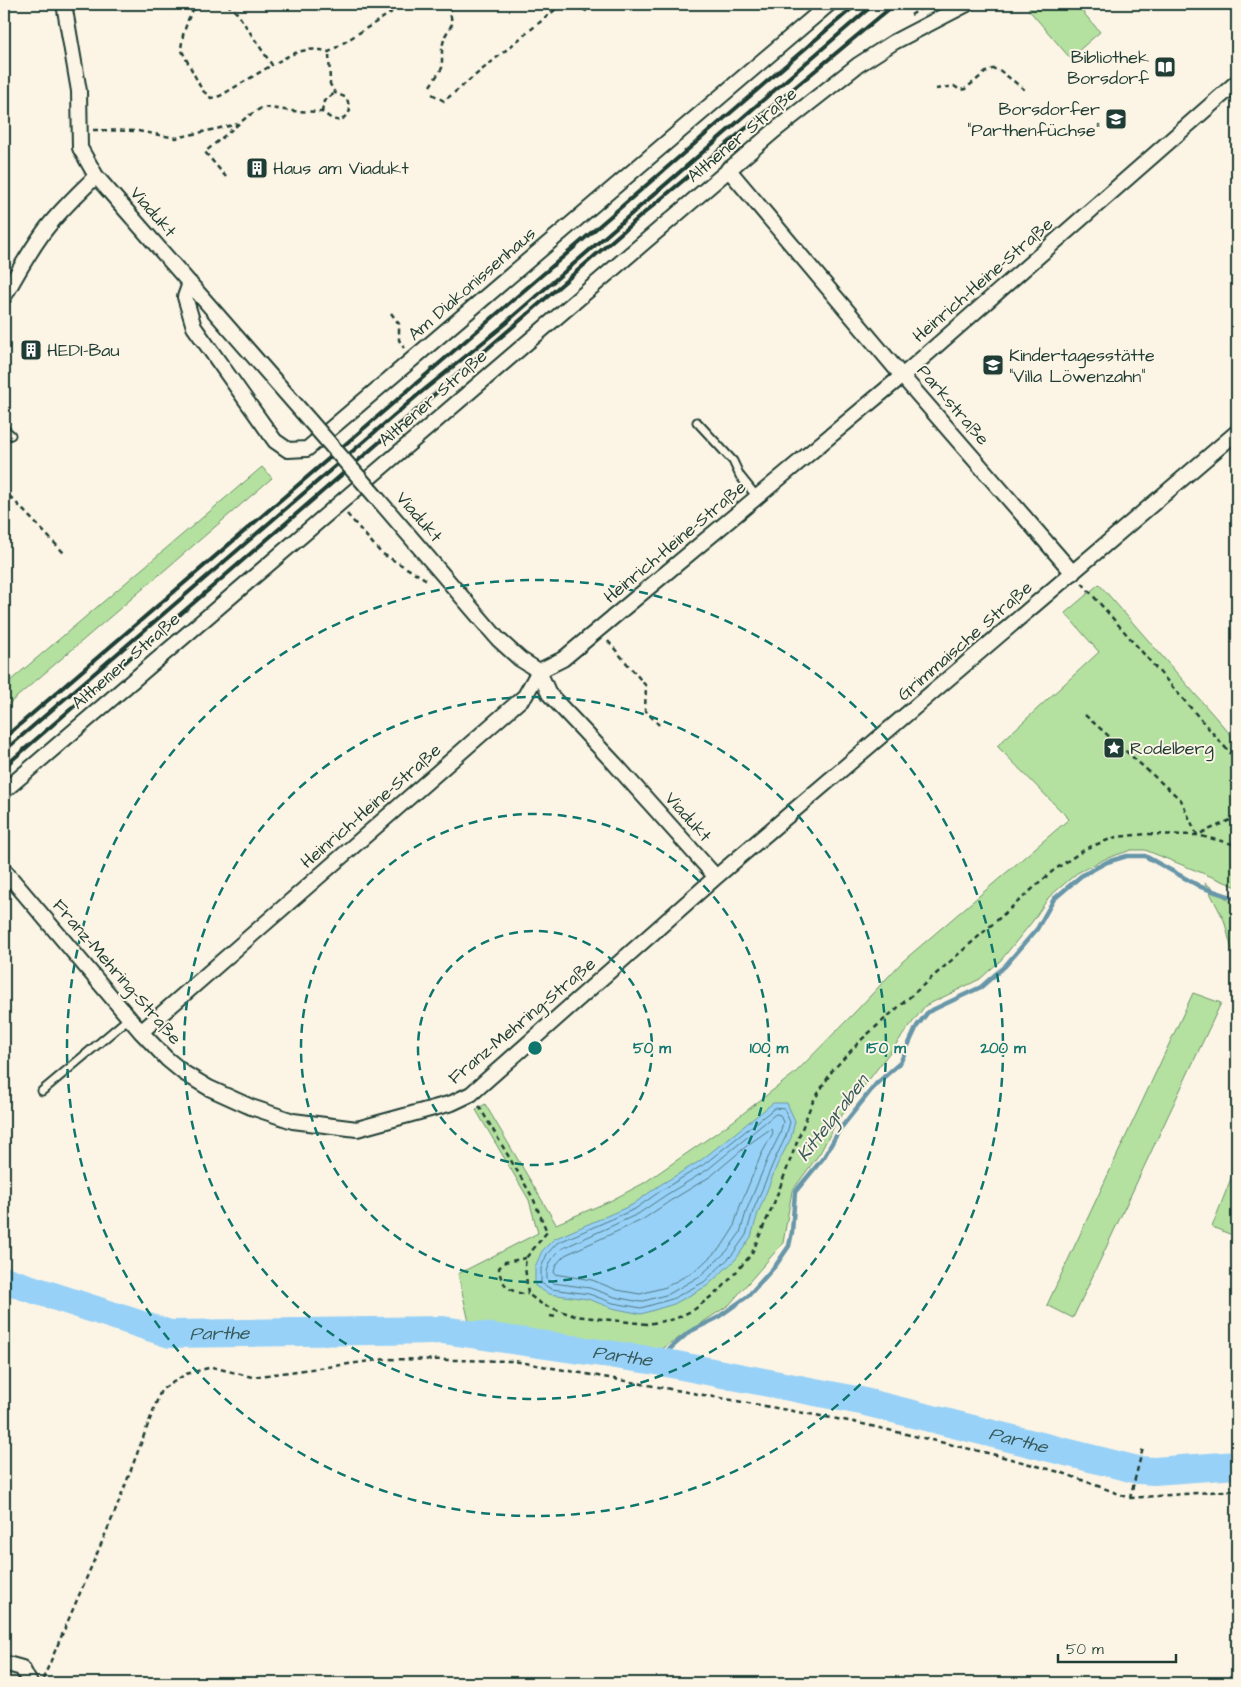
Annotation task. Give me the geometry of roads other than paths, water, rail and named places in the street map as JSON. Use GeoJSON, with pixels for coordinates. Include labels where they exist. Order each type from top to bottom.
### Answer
{"type":"FeatureCollection","features":[{"type":"Feature","properties":{"kind":"street","name":"Viadukt"},"geometry":{"type":"LineString","coordinates":[[64,4],[79,91],[80,148],[96,176],[441,570],[498,639],[520,659],[539,671],[550,694],[716,877]]}},
{"type":"Feature","properties":{"kind":"street","name":"Am Diakonissenhaus"},"geometry":{"type":"LineString","coordinates":[[190,283],[185,296],[194,327],[275,441],[288,450],[307,450],[829,4]]}},
{"type":"Feature","properties":{"kind":"street","name":"Althener Straße"},"geometry":{"type":"LineString","coordinates":[[4,791],[774,131],[858,65],[894,42],[967,4]]}},
{"type":"Feature","properties":{"kind":"street","name":"Heinrich-Heine-Straße"},"geometry":{"type":"LineString","coordinates":[[141,1032],[525,696],[539,671],[563,659],[902,376],[1237,82]]}},
{"type":"Feature","properties":{"kind":"street","name":"Parkstraße"},"geometry":{"type":"LineString","coordinates":[[728,169],[902,376],[1073,573]]}},
{"type":"Feature","properties":{"kind":"street"},"geometry":{"type":"LineString","coordinates":[[4,297],[23,262],[43,232],[71,200],[96,176]]}},
{"type":"Feature","properties":{"kind":"street","name":"Grimmaische Straße"},"geometry":{"type":"LineString","coordinates":[[716,877],[1237,432]]}},
{"type":"Feature","properties":{"kind":"street","name":"Franz-Mehring-Straße"},"geometry":{"type":"LineString","coordinates":[[4,870],[141,1032],[167,1059],[184,1073],[209,1088],[252,1107],[293,1120],[357,1129],[452,1103],[471,1094],[716,877]]}},
{"type":"Feature","properties":{"kind":"street"},"geometry":{"type":"LineString","coordinates":[[4,1663],[22,1668],[30,1683]]}},
{"type":"Feature","properties":{"kind":"lane"},"geometry":{"type":"LineString","coordinates":[[697,422],[733,461],[740,476],[757,497]]}},
{"type":"Feature","properties":{"kind":"lane"},"geometry":{"type":"LineString","coordinates":[[4,429],[11,435]]}},
{"type":"Feature","properties":{"kind":"lane"},"geometry":{"type":"LineString","coordinates":[[42,1091],[129,1018]]}},
{"type":"Feature","properties":{"kind":"water"},"geometry":{"type":"Polygon","coordinates":[[[773,1103],[787,1103],[795,1121],[791,1138],[778,1163],[758,1213],[751,1237],[736,1259],[707,1286],[674,1304],[641,1314],[612,1308],[588,1299],[549,1294],[535,1286],[535,1267],[542,1251],[554,1239],[632,1205],[660,1185],[700,1161],[773,1103]]]}},
{"type":"Feature","properties":{"kind":"waterway","name":"Kittelgraben"},"geometry":{"type":"LineString","coordinates":[[656,1361],[689,1332],[717,1318],[748,1296],[776,1265],[789,1246],[795,1192],[824,1157],[840,1129],[876,1084],[900,1063],[917,1026],[928,1012],[981,987],[1005,966],[1037,929],[1054,899],[1081,876],[1107,862],[1127,856],[1145,856],[1201,887],[1237,899]]}},
{"type":"Feature","properties":{"kind":"waterway","name":"Parthe"},"geometry":{"type":"LineString","coordinates":[[4,1280],[170,1334],[443,1330],[656,1361],[861,1401],[1138,1470],[1154,1471],[1237,1465]]}},
{"type":"Feature","properties":{"kind":"railway"},"geometry":{"type":"LineString","coordinates":[[4,738],[857,4]]}},
{"type":"Feature","properties":{"kind":"railway"},"geometry":{"type":"LineString","coordinates":[[503,325],[874,4]]}},
{"type":"Feature","properties":{"kind":"railway"},"geometry":{"type":"LineString","coordinates":[[4,767],[643,214],[895,4]]}},
{"type":"Feature","properties":{"kind":"railway"},"geometry":{"type":"LineString","coordinates":[[4,751],[419,394],[508,322]]}},
{"type":"Feature","properties":{"kind":"place","name":"Bibliothek Borsdorf"},"geometry":{"type":"Point","coordinates":[1165,67]}},
{"type":"Feature","properties":{"kind":"place","name":"Borsdorfer \"Parthenfüchse\""},"geometry":{"type":"Point","coordinates":[1116,119]}},
{"type":"Feature","properties":{"kind":"place","name":"Haus am Viadukt"},"geometry":{"type":"Point","coordinates":[257,168]}},
{"type":"Feature","properties":{"kind":"place","name":"HEDI-Bau"},"geometry":{"type":"Point","coordinates":[31,350]}},
{"type":"Feature","properties":{"kind":"place","name":"Kindertagesstätte \"Villa Löwenzahn\""},"geometry":{"type":"Point","coordinates":[993,365]}},
{"type":"Feature","properties":{"kind":"place","name":"Rodelberg"},"geometry":{"type":"Point","coordinates":[1114,748]}}]}
